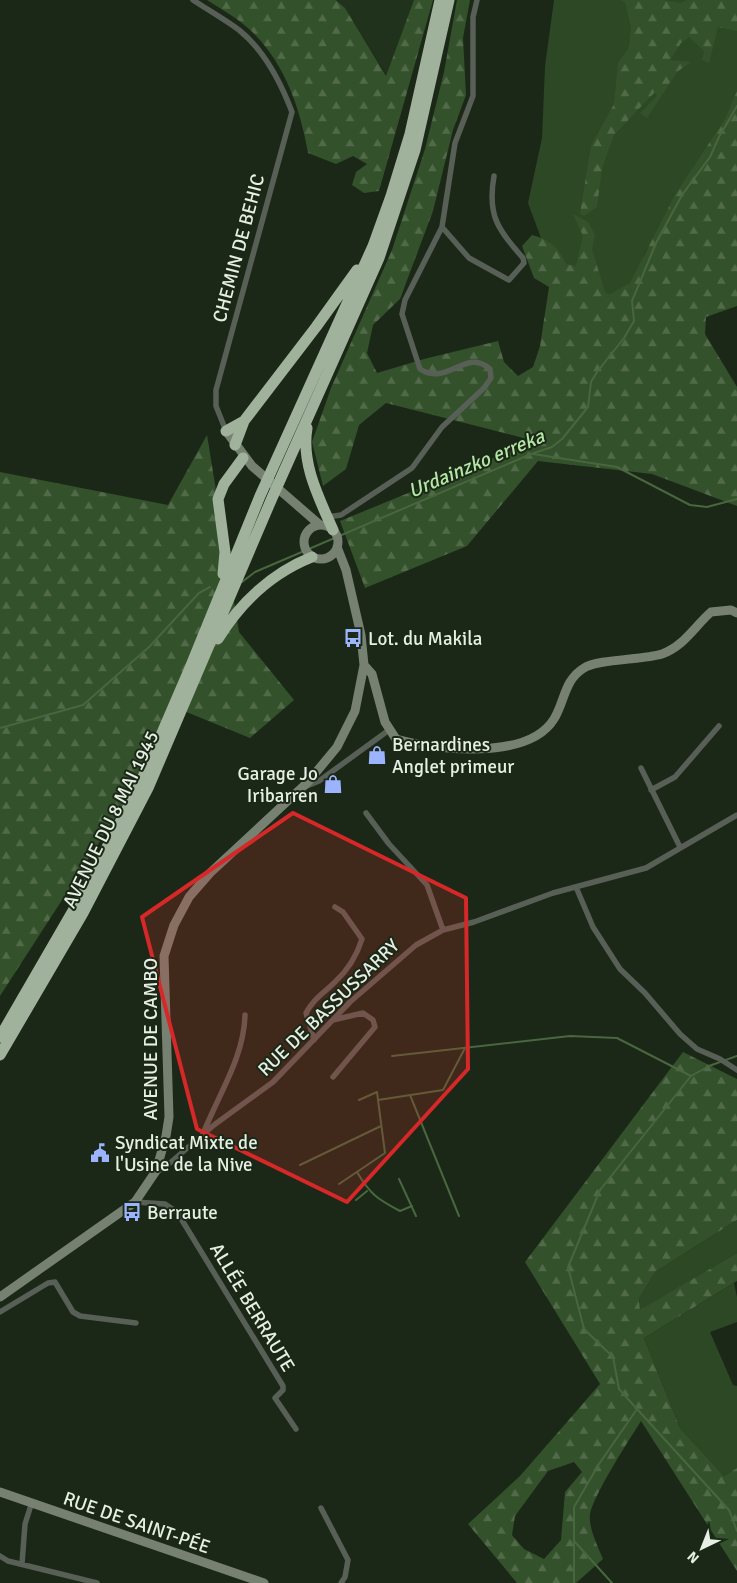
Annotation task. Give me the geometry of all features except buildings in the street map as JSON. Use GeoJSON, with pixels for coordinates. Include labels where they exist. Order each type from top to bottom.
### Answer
{"type":"FeatureCollection","features":[{"type":"Feature","properties":{"kind":"highway"},"geometry":{"type":"LineString","coordinates":[[222,584],[275,461],[373,246],[407,143],[440,0]]}},
{"type":"Feature","properties":{"kind":"highway","name":"AVENUE DU 8 MAI 1945"},"geometry":{"type":"LineString","coordinates":[[0,1055],[114,857],[148,788],[286,465],[379,258],[396,212],[424,115],[449,0]]}},
{"type":"Feature","properties":{"kind":"highway"},"geometry":{"type":"LineString","coordinates":[[235,445],[244,421],[316,327],[373,246]]}},
{"type":"Feature","properties":{"kind":"highway"},"geometry":{"type":"LineString","coordinates":[[310,410],[305,452],[324,521],[336,537]]}},
{"type":"Feature","properties":{"kind":"highway"},"geometry":{"type":"LineString","coordinates":[[226,431],[244,421]]}},
{"type":"Feature","properties":{"kind":"highway"},"geometry":{"type":"LineString","coordinates":[[222,584],[224,552],[218,499],[224,484],[243,458]]}},
{"type":"Feature","properties":{"kind":"highway"},"geometry":{"type":"LineString","coordinates":[[200,668],[225,627],[245,602],[308,551]]}},
{"type":"Feature","properties":{"kind":"highway","name":"AVENUE DU 8 MAI 1945"},"geometry":{"type":"LineString","coordinates":[[0,1037],[82,897],[131,801],[190,668],[222,584]]}},
{"type":"Feature","properties":{"kind":"street","name":"CHEMIN DE BEHIC"},"geometry":{"type":"LineString","coordinates":[[193,0],[239,31],[251,42],[281,83],[292,112],[216,390],[216,406],[226,431],[243,458],[305,512],[324,521]]}},
{"type":"Feature","properties":{"kind":"street"},"geometry":{"type":"LineString","coordinates":[[346,570],[340,563],[329,557],[320,559],[308,551],[305,535],[309,529],[341,515],[412,468],[442,427],[484,388],[491,378],[490,369],[484,362],[475,360],[437,376],[420,369],[402,314],[405,300],[442,227],[455,143],[472,96],[473,18],[477,0]]}},
{"type":"Feature","properties":{"kind":"street"},"geometry":{"type":"LineString","coordinates":[[442,227],[461,250],[480,265],[509,280],[517,274],[524,263],[523,258],[498,227],[492,210],[491,193],[494,176]]}},
{"type":"Feature","properties":{"kind":"street"},"geometry":{"type":"LineString","coordinates":[[305,512],[309,529]]}},
{"type":"Feature","properties":{"kind":"street"},"geometry":{"type":"LineString","coordinates":[[329,557],[336,537]]}},
{"type":"Feature","properties":{"kind":"street","name":"AVENUE DE CAMBO"},"geometry":{"type":"LineString","coordinates":[[0,1297],[135,1202],[156,1171],[166,1136],[169,1117],[164,956],[174,925],[189,897],[210,874],[304,788],[341,740],[355,711],[364,665],[361,635],[346,570],[336,537]]}},
{"type":"Feature","properties":{"kind":"street"},"geometry":{"type":"LineString","coordinates":[[364,665],[372,674],[389,730],[396,739],[440,746],[500,748],[532,739],[553,720],[568,681],[585,667],[662,654],[684,642],[711,612],[731,610],[737,613]]}},
{"type":"Feature","properties":{"kind":"street"},"geometry":{"type":"LineString","coordinates":[[651,790],[675,777],[719,726]]}},
{"type":"Feature","properties":{"kind":"street","name":"AVENUE DE CAMBO"},"geometry":{"type":"LineString","coordinates":[[304,788],[319,781],[389,730]]}},
{"type":"Feature","properties":{"kind":"street"},"geometry":{"type":"LineString","coordinates":[[640,768],[680,847]]}},
{"type":"Feature","properties":{"kind":"street"},"geometry":{"type":"LineString","coordinates":[[366,813],[389,844],[427,885],[443,930]]}},
{"type":"Feature","properties":{"kind":"street","name":"RUE DE BASSUSSARRY"},"geometry":{"type":"LineString","coordinates":[[156,1171],[169,1165],[203,1135],[273,1082],[333,1020],[403,954],[431,936],[443,930],[474,922],[552,893],[646,868],[737,815]]}},
{"type":"Feature","properties":{"kind":"street"},"geometry":{"type":"LineString","coordinates":[[576,887],[593,927],[620,969],[645,993],[680,1034],[697,1049],[737,1070]]}},
{"type":"Feature","properties":{"kind":"street"},"geometry":{"type":"LineString","coordinates":[[314,1040],[306,1013],[313,1001],[336,981],[357,955],[362,938],[343,912],[335,907]]}},
{"type":"Feature","properties":{"kind":"street"},"geometry":{"type":"LineString","coordinates":[[333,1020],[363,1013],[373,1020],[375,1027],[333,1077]]}},
{"type":"Feature","properties":{"kind":"street"},"geometry":{"type":"LineString","coordinates":[[203,1135],[230,1074],[244,1036],[244,1015]]}},
{"type":"Feature","properties":{"kind":"street","name":"ALLÉE BERRAUTE"},"geometry":{"type":"LineString","coordinates":[[135,1202],[164,1204],[177,1212],[283,1386],[283,1390],[275,1398],[296,1429]]}},
{"type":"Feature","properties":{"kind":"street"},"geometry":{"type":"LineString","coordinates":[[0,1312],[48,1283],[55,1282],[72,1312],[80,1316],[136,1323]]}},
{"type":"Feature","properties":{"kind":"street","name":"RUE DE SAINT-PÉE"},"geometry":{"type":"LineString","coordinates":[[0,1492],[264,1583]]}},
{"type":"Feature","properties":{"kind":"street"},"geometry":{"type":"LineString","coordinates":[[22,1564],[25,1524],[32,1502]]}},
{"type":"Feature","properties":{"kind":"street"},"geometry":{"type":"LineString","coordinates":[[321,1508],[348,1560],[345,1576],[341,1583]]}},
{"type":"Feature","properties":{"kind":"street"},"geometry":{"type":"LineString","coordinates":[[0,1556],[22,1564],[97,1583]]}},
{"type":"Feature","properties":{"kind":"highlighted area"},"geometry":{"type":"Polygon","coordinates":[[[293,813],[466,898],[468,1069],[347,1202],[197,1129],[142,917],[293,813]]]}},
{"type":"Feature","properties":{"kind":"shaded area"},"geometry":{"type":"Polygon","coordinates":[[[337,0],[414,0],[387,76],[345,8],[337,0]]]}},
{"type":"Feature","properties":{"kind":"shaded area"},"geometry":{"type":"Polygon","coordinates":[[[554,0],[737,0],[737,102],[645,253],[631,291],[615,325],[544,246],[528,203],[542,138],[545,66],[554,0]]]}},
{"type":"Feature","properties":{"kind":"shaded area"},"geometry":{"type":"Polygon","coordinates":[[[737,1220],[737,1253],[640,1311],[639,1299],[655,1272],[737,1220]]]}},
{"type":"Feature","properties":{"kind":"shaded area"},"geometry":{"type":"Polygon","coordinates":[[[734,1283],[737,1297],[737,1322],[710,1332],[733,1385],[737,1386],[737,1468],[724,1476],[680,1428],[644,1338],[734,1283]]]}},
{"type":"Feature","properties":{"kind":"green space"},"geometry":{"type":"Polygon","coordinates":[[[207,0],[336,0],[345,8],[386,76],[414,0],[433,0],[379,191],[364,193],[352,185],[356,172],[367,164],[353,156],[336,164],[308,153],[295,102],[289,86],[272,55],[249,29],[207,0]]]}},
{"type":"Feature","properties":{"kind":"green space"},"geometry":{"type":"Polygon","coordinates":[[[457,0],[470,0],[463,38],[466,95],[453,130],[433,211],[400,299],[373,325],[367,353],[377,373],[424,359],[498,341],[504,362],[518,376],[533,367],[540,346],[549,287],[534,278],[522,246],[532,235],[544,239],[553,245],[566,264],[576,266],[583,236],[573,214],[588,222],[595,235],[592,249],[605,292],[609,295],[630,283],[675,195],[725,119],[737,91],[737,306],[706,317],[705,334],[737,387],[737,506],[652,474],[538,461],[467,546],[365,588],[340,521],[535,441],[386,403],[359,425],[346,469],[323,486],[312,442],[331,388],[392,250],[425,149],[444,72],[457,0]]]}},
{"type":"Feature","properties":{"kind":"green space"},"geometry":{"type":"Polygon","coordinates":[[[621,0],[664,0],[681,3],[687,0],[737,0],[737,31],[718,27],[709,63],[702,60],[704,51],[689,37],[681,43],[670,60],[691,62],[677,72],[647,118],[640,113],[657,96],[655,92],[614,135],[602,168],[597,207],[584,216],[580,213],[591,146],[614,104],[618,63],[629,47],[631,27],[625,2],[621,0]]]}},
{"type":"Feature","properties":{"kind":"green space"},"geometry":{"type":"Polygon","coordinates":[[[207,435],[239,632],[294,700],[250,738],[184,711],[0,996],[0,472],[168,505],[207,435]]]}},
{"type":"Feature","properties":{"kind":"green space"},"geometry":{"type":"Polygon","coordinates":[[[683,1052],[737,1079],[737,1220],[655,1272],[639,1299],[640,1310],[737,1253],[737,1281],[644,1338],[680,1428],[724,1476],[737,1468],[737,1571],[641,1421],[605,1481],[590,1514],[592,1531],[603,1559],[576,1583],[517,1583],[468,1524],[520,1476],[600,1384],[525,1262],[683,1052]],[[574,1462],[548,1471],[515,1516],[512,1535],[524,1549],[544,1559],[561,1540],[565,1492],[582,1472],[574,1462]]]}},
{"type":"Feature","properties":{"kind":"waterway","name":"Urdainzko erreka"},"geometry":{"type":"LineString","coordinates":[[242,582],[255,572],[531,454],[552,447],[562,439],[588,407],[591,382],[624,338],[634,321],[632,301],[656,243],[682,195],[710,157],[737,106]]}},
{"type":"Feature","properties":{"kind":"waterway"},"geometry":{"type":"LineString","coordinates":[[533,454],[617,467],[690,505],[707,507],[737,499]]}},
{"type":"Feature","properties":{"kind":"waterway","name":"Urdainzko erreka"},"geometry":{"type":"LineString","coordinates":[[0,728],[83,705],[149,647],[199,593],[210,587]]}},
{"type":"Feature","properties":{"kind":"waterway"},"geometry":{"type":"LineString","coordinates":[[392,1056],[570,1036],[617,1038],[691,1076]]}},
{"type":"Feature","properties":{"kind":"waterway"},"geometry":{"type":"LineString","coordinates":[[339,1184],[385,1153],[378,1100],[443,1090],[465,1048]]}},
{"type":"Feature","properties":{"kind":"waterway"},"geometry":{"type":"LineString","coordinates":[[574,1583],[574,1507],[599,1464],[637,1409],[619,1389],[613,1357],[584,1329],[568,1267],[600,1190],[691,1076],[709,1066],[737,1056]]}},
{"type":"Feature","properties":{"kind":"waterway"},"geometry":{"type":"LineString","coordinates":[[359,1100],[377,1092],[378,1100]]}},
{"type":"Feature","properties":{"kind":"waterway"},"geometry":{"type":"LineString","coordinates":[[410,1095],[459,1216]]}},
{"type":"Feature","properties":{"kind":"waterway"},"geometry":{"type":"LineString","coordinates":[[300,1165],[381,1126]]}},
{"type":"Feature","properties":{"kind":"waterway"},"geometry":{"type":"LineString","coordinates":[[357,1172],[370,1191],[385,1203],[400,1211],[412,1206]]}},
{"type":"Feature","properties":{"kind":"waterway"},"geometry":{"type":"LineString","coordinates":[[399,1179],[416,1216]]}},
{"type":"Feature","properties":{"kind":"waterway"},"geometry":{"type":"LineString","coordinates":[[356,1200],[367,1191]]}},
{"type":"Feature","properties":{"kind":"waterway"},"geometry":{"type":"LineString","coordinates":[[637,1409],[729,1510],[737,1531]]}},
{"type":"Feature","properties":{"kind":"waterway"},"geometry":{"type":"LineString","coordinates":[[575,1542],[612,1583]]}},
{"type":"Feature","properties":{"kind":"place","name":"Lot. du Makila"},"geometry":{"type":"Point","coordinates":[353,638]}},
{"type":"Feature","properties":{"kind":"place","name":"Bernardines Anglet primeur"},"geometry":{"type":"Point","coordinates":[377,755]}},
{"type":"Feature","properties":{"kind":"place","name":"Garage Jo Iribarren"},"geometry":{"type":"Point","coordinates":[333,784]}},
{"type":"Feature","properties":{"kind":"place","name":"Syndicat Mixte de l'Usine de la Nive"},"geometry":{"type":"Point","coordinates":[100,1153]}},
{"type":"Feature","properties":{"kind":"place","name":"Berraute"},"geometry":{"type":"Point","coordinates":[132,1212]}}]}
